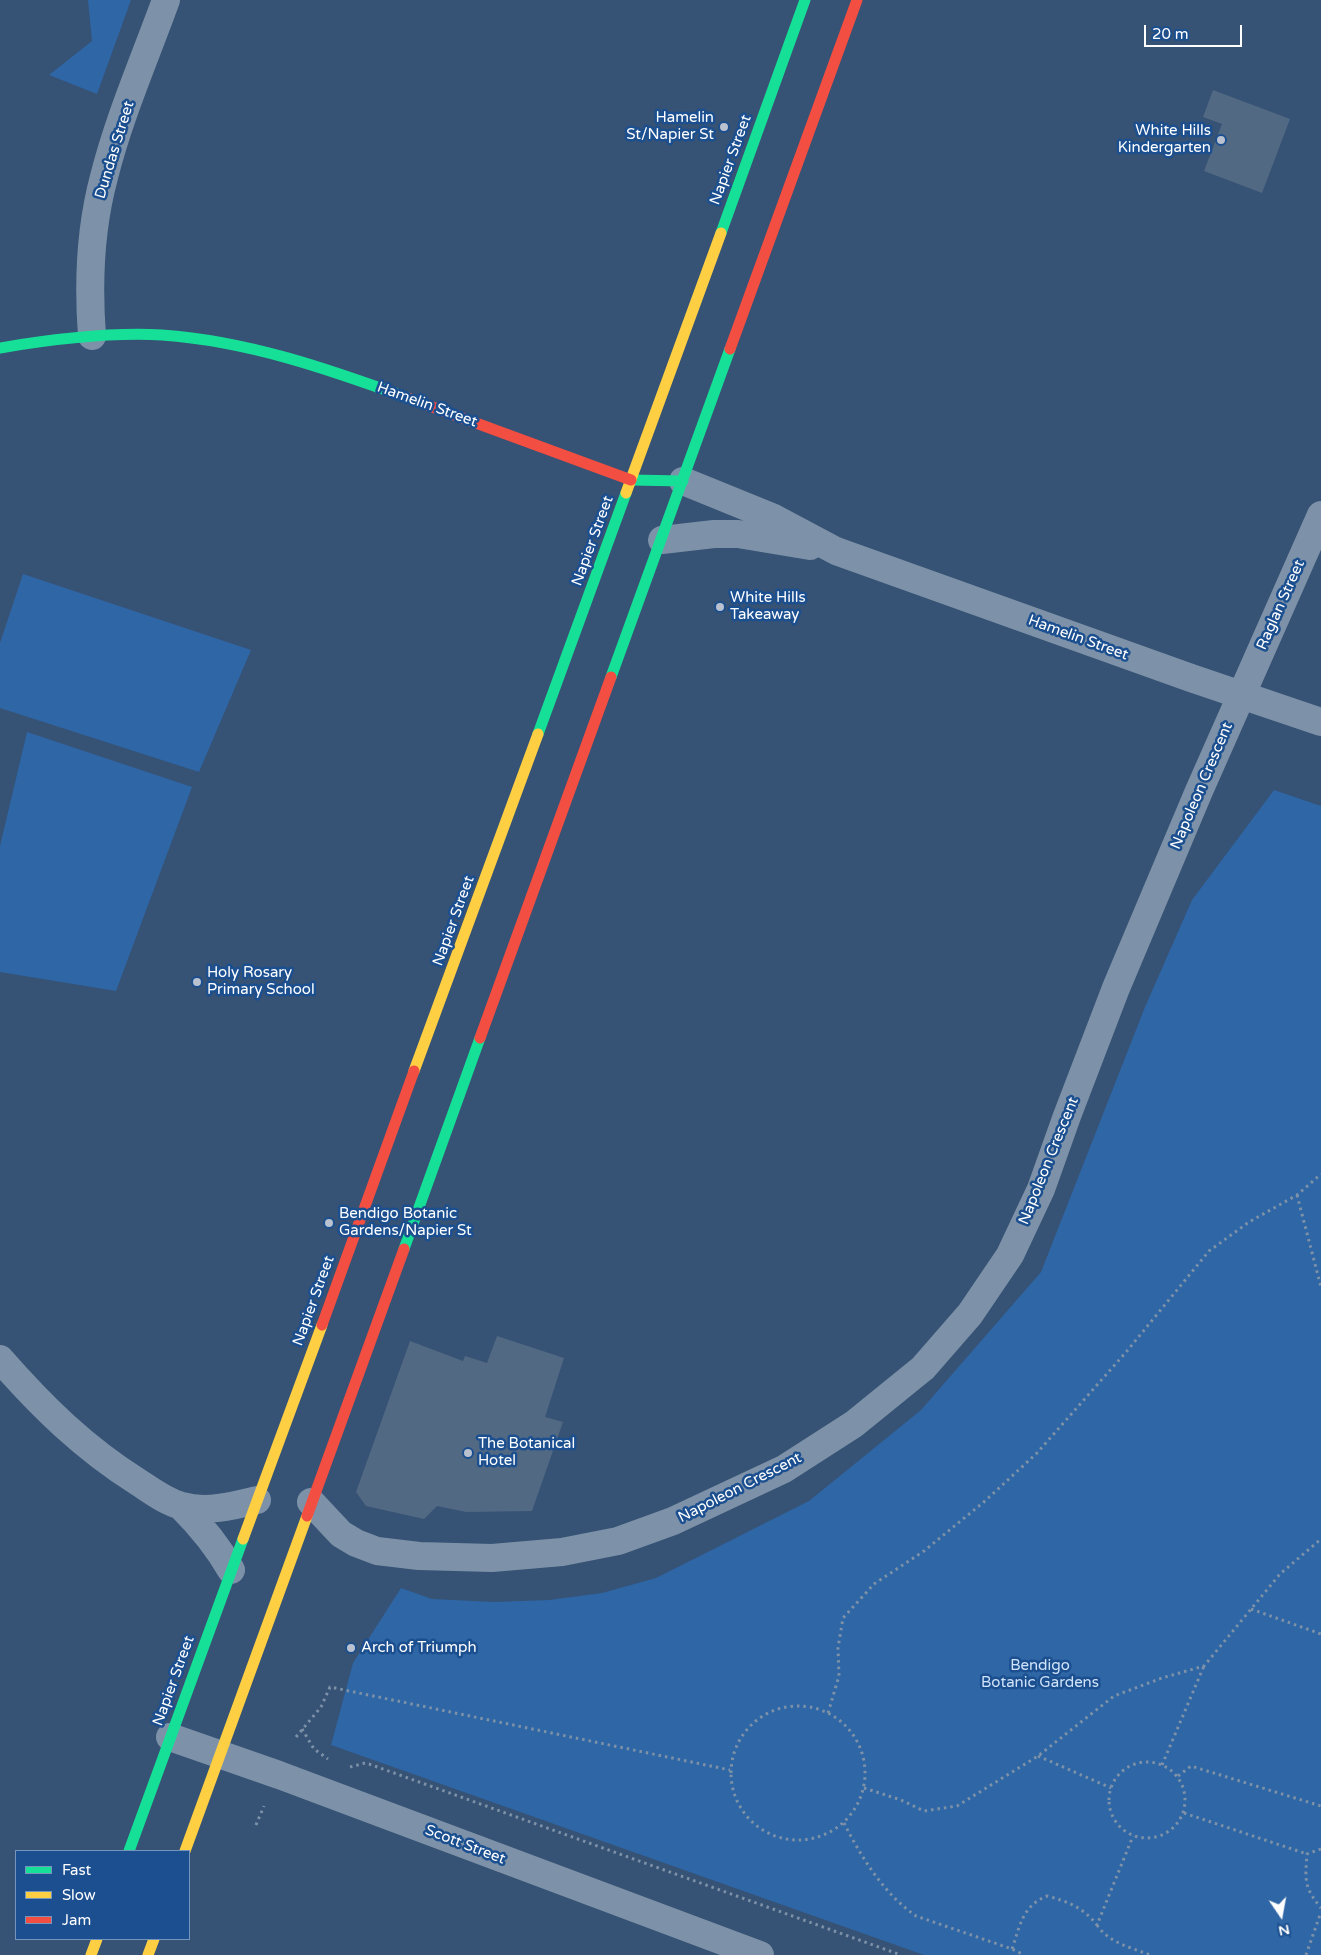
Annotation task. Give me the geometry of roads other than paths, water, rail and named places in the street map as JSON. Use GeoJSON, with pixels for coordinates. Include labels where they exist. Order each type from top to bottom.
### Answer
{"type":"FeatureCollection","features":[{"type":"Feature","properties":{"kind":"main road","name":"Napier Street"},"geometry":{"type":"LineString","coordinates":[[129,1850],[805,0]]}},
{"type":"Feature","properties":{"kind":"main road"},"geometry":{"type":"LineString","coordinates":[[185,1850],[857,0]]}},
{"type":"Feature","properties":{"kind":"main road","name":"Hamelin Street"},"geometry":{"type":"LineString","coordinates":[[0,348],[64,338],[92,336],[163,335],[234,344],[271,352],[345,375],[631,480],[683,481]]}},
{"type":"Feature","properties":{"kind":"main road"},"geometry":{"type":"LineString","coordinates":[[91,1955],[97,1940]]}},
{"type":"Feature","properties":{"kind":"main road"},"geometry":{"type":"LineString","coordinates":[[148,1955],[154,1940]]}},
{"type":"Feature","properties":{"kind":"street","name":"Dundas Street"},"geometry":{"type":"LineString","coordinates":[[92,336],[89,296],[90,261],[104,177],[120,124],[166,0]]}},
{"type":"Feature","properties":{"kind":"street","name":"Hamelin Street"},"geometry":{"type":"LineString","coordinates":[[683,481],[774,518],[836,551],[1321,722]]}},
{"type":"Feature","properties":{"kind":"street","name":"Raglan Street"},"geometry":{"type":"LineString","coordinates":[[1241,694],[1321,515]]}},
{"type":"Feature","properties":{"kind":"street","name":"Hamelin Street"},"geometry":{"type":"LineString","coordinates":[[662,540],[714,534],[738,534],[836,551]]}},
{"type":"Feature","properties":{"kind":"street","name":"Napoleon Crescent"},"geometry":{"type":"LineString","coordinates":[[312,1502],[341,1534],[356,1543],[377,1551],[419,1556],[492,1558],[562,1552],[618,1541],[673,1521],[784,1469],[854,1424],[924,1368],[970,1314],[1010,1255],[1041,1189],[1116,988],[1241,694]]}},
{"type":"Feature","properties":{"kind":"street"},"geometry":{"type":"LineString","coordinates":[[0,1359],[24,1386],[81,1442],[160,1496],[182,1506],[212,1509],[257,1500]]}},
{"type":"Feature","properties":{"kind":"street"},"geometry":{"type":"LineString","coordinates":[[182,1506],[204,1529],[231,1570]]}},
{"type":"Feature","properties":{"kind":"street","name":"Scott Street"},"geometry":{"type":"LineString","coordinates":[[170,1737],[760,1955]]}},
{"type":"Feature","properties":{"kind":"place","name":"Hamelin St/Napier St"},"geometry":{"type":"Point","coordinates":[724,127]}},
{"type":"Feature","properties":{"kind":"place","name":"White Hills Kindergarten"},"geometry":{"type":"Point","coordinates":[1221,140]}},
{"type":"Feature","properties":{"kind":"place","name":"White Hills Takeaway"},"geometry":{"type":"Point","coordinates":[720,607]}},
{"type":"Feature","properties":{"kind":"place","name":"Holy Rosary Primary School"},"geometry":{"type":"Point","coordinates":[197,982]}},
{"type":"Feature","properties":{"kind":"place","name":"Bendigo Botanic Gardens/Napier St"},"geometry":{"type":"Point","coordinates":[329,1223]}},
{"type":"Feature","properties":{"kind":"place","name":"The Botanical Hotel"},"geometry":{"type":"Point","coordinates":[468,1453]}},
{"type":"Feature","properties":{"kind":"place","name":"Arch of Triumph"},"geometry":{"type":"Point","coordinates":[351,1648]}},
{"type":"Feature","properties":{"kind":"park label","name":"Bendigo Botanic Gardens"},"geometry":{"type":"Point","coordinates":[1040,1674]}}]}
